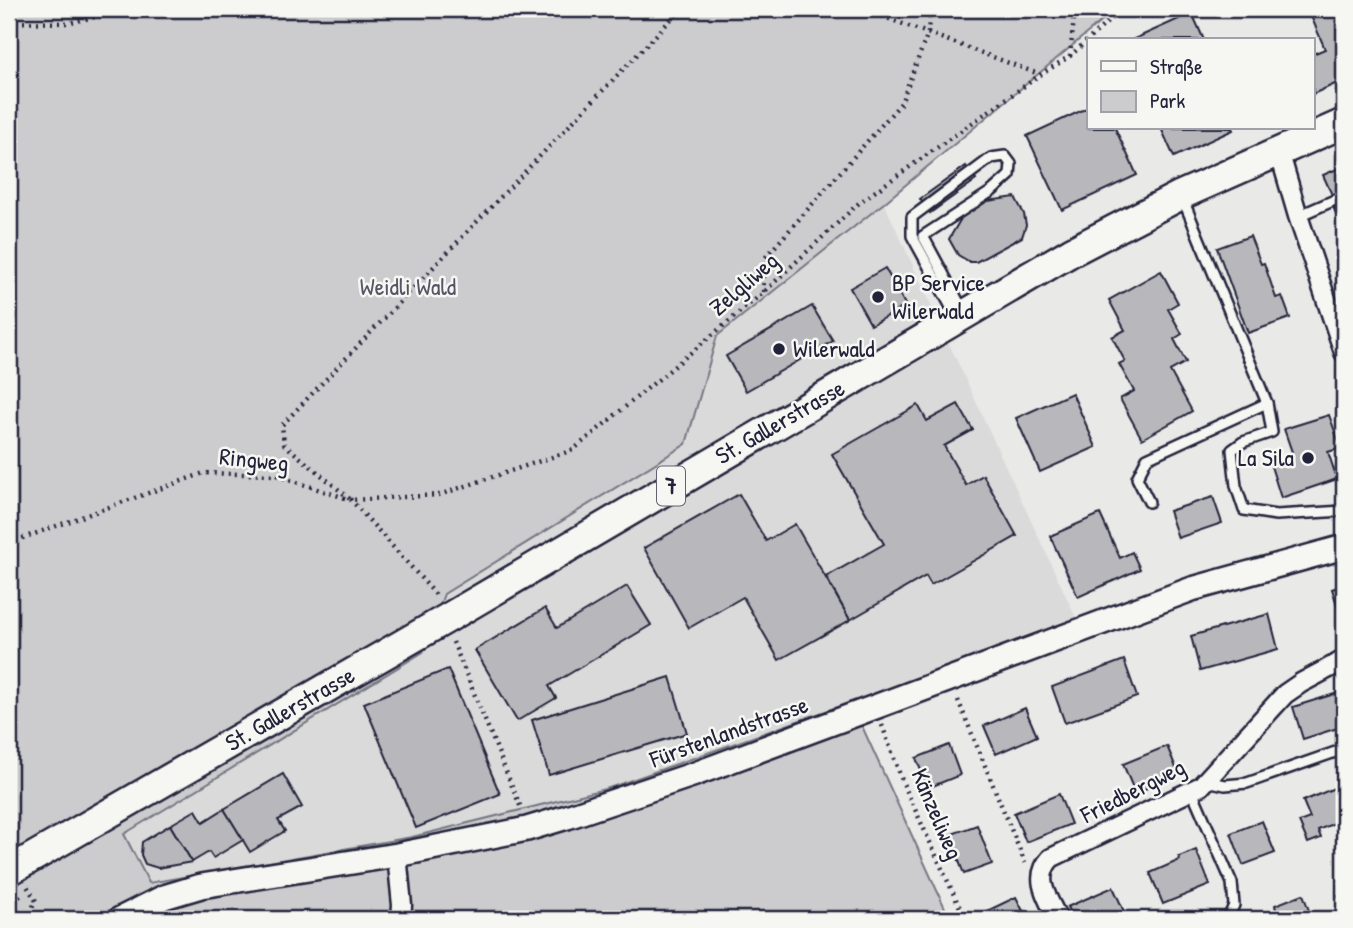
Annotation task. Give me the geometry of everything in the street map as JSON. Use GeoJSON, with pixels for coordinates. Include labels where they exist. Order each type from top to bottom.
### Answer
{"type":"FeatureCollection","features":[{"type":"Feature","properties":{"kind":"main road","name":"St. Gallerstrasse"},"geometry":{"type":"LineString","coordinates":[[18,880],[446,619],[1071,252],[1181,195],[1344,123]]}},
{"type":"Feature","properties":{"kind":"street"},"geometry":{"type":"LineString","coordinates":[[1279,151],[1344,352]]}},
{"type":"Feature","properties":{"kind":"street","name":"Fürstenlandstrasse"},"geometry":{"type":"LineString","coordinates":[[120,919],[164,897],[201,886],[397,855],[527,829],[567,817],[695,774],[1192,589],[1344,547]]}},
{"type":"Feature","properties":{"kind":"street","name":"Friedbergweg"},"geometry":{"type":"LineString","coordinates":[[1042,870],[1051,858],[1199,786],[1286,694],[1344,660]]}},
{"type":"Feature","properties":{"kind":"street"},"geometry":{"type":"LineString","coordinates":[[397,855],[401,919]]}},
{"type":"Feature","properties":{"kind":"street"},"geometry":{"type":"LineString","coordinates":[[1042,870],[1041,884],[1058,919]]}},
{"type":"Feature","properties":{"kind":"lane"},"geometry":{"type":"LineString","coordinates":[[1005,156],[1011,164],[1010,175],[992,191],[923,236],[961,316],[912,236],[912,217],[991,158],[1005,156]]}},
{"type":"Feature","properties":{"kind":"lane"},"geometry":{"type":"LineString","coordinates":[[1181,195],[1267,403],[1272,432],[1243,442],[1232,450],[1236,486],[1244,510],[1276,515],[1344,511]]}},
{"type":"Feature","properties":{"kind":"lane"},"geometry":{"type":"LineString","coordinates":[[1298,216],[1344,196]]}},
{"type":"Feature","properties":{"kind":"lane"},"geometry":{"type":"LineString","coordinates":[[1149,502],[1137,478],[1147,458],[1267,403]]}},
{"type":"Feature","properties":{"kind":"lane"},"geometry":{"type":"LineString","coordinates":[[1228,919],[1234,905],[1232,883],[1199,786],[1247,783],[1344,749]]}},
{"type":"Feature","properties":{"kind":"path"},"geometry":{"type":"LineString","coordinates":[[9,22],[68,23],[131,9]]}},
{"type":"Feature","properties":{"kind":"path"},"geometry":{"type":"LineString","coordinates":[[351,500],[285,444],[282,425],[681,9]]}},
{"type":"Feature","properties":{"kind":"path"},"geometry":{"type":"LineString","coordinates":[[862,9],[1040,75]]}},
{"type":"Feature","properties":{"kind":"path"},"geometry":{"type":"LineString","coordinates":[[763,293],[765,258],[901,103],[928,33],[930,9]]}},
{"type":"Feature","properties":{"kind":"path"},"geometry":{"type":"LineString","coordinates":[[1070,57],[1075,9]]}},
{"type":"Feature","properties":{"kind":"path","name":"Zelgliweg"},"geometry":{"type":"LineString","coordinates":[[1091,38],[1122,9]]}},
{"type":"Feature","properties":{"kind":"path","name":"Zelgliweg"},"geometry":{"type":"LineString","coordinates":[[351,500],[439,495],[573,450],[763,293],[860,202],[1040,75],[1070,57],[1087,41]]}},
{"type":"Feature","properties":{"kind":"path","name":"Ringweg"},"geometry":{"type":"LineString","coordinates":[[9,543],[204,472],[275,475],[351,500],[437,593],[452,639],[523,813]]}},
{"type":"Feature","properties":{"kind":"path"},"geometry":{"type":"LineString","coordinates":[[955,693],[1026,863],[1042,870]]}},
{"type":"Feature","properties":{"kind":"path","name":"Känzeliweg"},"geometry":{"type":"LineString","coordinates":[[880,721],[903,783],[965,919]]}},
{"type":"Feature","properties":{"kind":"path"},"geometry":{"type":"LineString","coordinates":[[9,907],[18,880]]}},
{"type":"Feature","properties":{"kind":"path"},"geometry":{"type":"LineString","coordinates":[[18,880],[36,901],[26,919]]}},
{"type":"Feature","properties":{"kind":"shaded area"},"geometry":{"type":"Polygon","coordinates":[[[884,203],[1076,618],[835,708],[609,788],[412,837],[148,883],[124,834],[423,652],[444,594],[686,444],[717,336],[884,203]]]}},
{"type":"Feature","properties":{"kind":"green space","name":"Weidli Wald"},"geometry":{"type":"Polygon","coordinates":[[[9,9],[1116,9],[884,203],[717,336],[686,444],[444,594],[423,652],[124,834],[149,883],[412,837],[609,788],[851,702],[950,919],[9,919],[9,9]]]}},
{"type":"Feature","properties":{"kind":"building"},"geometry":{"type":"Polygon","coordinates":[[[1308,9],[1344,9],[1344,80],[1314,94],[1314,54],[1325,49],[1308,9]]]}},
{"type":"Feature","properties":{"kind":"building"},"geometry":{"type":"Polygon","coordinates":[[[1192,13],[1203,38],[1136,38],[1192,13]]]}},
{"type":"Feature","properties":{"kind":"building"},"geometry":{"type":"Polygon","coordinates":[[[1087,108],[1087,130],[1116,130],[1137,175],[1062,210],[1027,136],[1087,108]]]}},
{"type":"Feature","properties":{"kind":"building"},"geometry":{"type":"Polygon","coordinates":[[[1162,130],[1233,130],[1174,157],[1162,130]]]}},
{"type":"Feature","properties":{"kind":"building"},"geometry":{"type":"Polygon","coordinates":[[[966,166],[976,180],[930,213],[920,199],[966,166]]]}},
{"type":"Feature","properties":{"kind":"building"},"geometry":{"type":"Polygon","coordinates":[[[1344,166],[1344,189],[1332,195],[1323,175],[1344,166]]]}},
{"type":"Feature","properties":{"kind":"building"},"geometry":{"type":"Polygon","coordinates":[[[1015,197],[1024,214],[1026,225],[1022,237],[976,262],[970,262],[958,255],[949,239],[966,210],[981,202],[1015,197]]]}},
{"type":"Feature","properties":{"kind":"building"},"geometry":{"type":"Polygon","coordinates":[[[1344,204],[1344,232],[1334,209],[1344,204]]]}},
{"type":"Feature","properties":{"kind":"building"},"geometry":{"type":"Polygon","coordinates":[[[1250,236],[1261,264],[1264,263],[1276,298],[1282,296],[1290,318],[1248,333],[1217,248],[1250,236]]]}},
{"type":"Feature","properties":{"kind":"building","name":"BP Service Wilerwald"},"geometry":{"type":"Polygon","coordinates":[[[885,268],[906,306],[871,325],[850,288],[885,268]]]}},
{"type":"Feature","properties":{"kind":"building"},"geometry":{"type":"Polygon","coordinates":[[[1161,271],[1178,303],[1168,309],[1182,334],[1174,339],[1186,362],[1170,371],[1192,411],[1142,439],[1120,399],[1134,391],[1119,364],[1125,361],[1112,337],[1125,330],[1109,300],[1161,271]]]}},
{"type":"Feature","properties":{"kind":"building","name":"Wilerwald"},"geometry":{"type":"Polygon","coordinates":[[[812,306],[833,341],[746,391],[726,356],[812,306]]]}},
{"type":"Feature","properties":{"kind":"building"},"geometry":{"type":"Polygon","coordinates":[[[1072,393],[1096,447],[1040,472],[1016,418],[1072,393]]]}},
{"type":"Feature","properties":{"kind":"building"},"geometry":{"type":"Polygon","coordinates":[[[958,404],[973,430],[944,446],[966,485],[983,475],[1017,536],[931,585],[926,576],[850,620],[826,577],[884,544],[832,454],[918,405],[927,421],[958,404]]]}},
{"type":"Feature","properties":{"kind":"building"},"geometry":{"type":"Polygon","coordinates":[[[1329,415],[1341,448],[1328,452],[1337,479],[1281,498],[1270,463],[1293,455],[1284,429],[1329,415]]]}},
{"type":"Feature","properties":{"kind":"building"},"geometry":{"type":"Polygon","coordinates":[[[739,494],[766,541],[795,524],[850,620],[779,660],[743,597],[689,628],[644,548],[739,494]]]}},
{"type":"Feature","properties":{"kind":"building"},"geometry":{"type":"Polygon","coordinates":[[[1213,497],[1222,523],[1178,538],[1169,511],[1213,497]]]}},
{"type":"Feature","properties":{"kind":"building"},"geometry":{"type":"Polygon","coordinates":[[[1100,514],[1120,558],[1132,552],[1140,569],[1078,597],[1050,536],[1100,514]]]}},
{"type":"Feature","properties":{"kind":"building"},"geometry":{"type":"Polygon","coordinates":[[[1344,585],[1344,617],[1341,618],[1332,589],[1344,585]]]}},
{"type":"Feature","properties":{"kind":"building"},"geometry":{"type":"Polygon","coordinates":[[[627,586],[651,625],[549,686],[556,698],[517,721],[475,650],[545,608],[557,628],[627,586]]]}},
{"type":"Feature","properties":{"kind":"building"},"geometry":{"type":"Polygon","coordinates":[[[1269,614],[1278,649],[1200,671],[1191,636],[1269,614]]]}},
{"type":"Feature","properties":{"kind":"building"},"geometry":{"type":"Polygon","coordinates":[[[1124,660],[1137,697],[1065,723],[1052,687],[1124,660]]]}},
{"type":"Feature","properties":{"kind":"building"},"geometry":{"type":"Polygon","coordinates":[[[448,669],[500,794],[416,828],[364,703],[448,669]]]}},
{"type":"Feature","properties":{"kind":"building"},"geometry":{"type":"Polygon","coordinates":[[[670,677],[687,733],[549,775],[532,720],[670,677]]]}},
{"type":"Feature","properties":{"kind":"building"},"geometry":{"type":"Polygon","coordinates":[[[1344,691],[1344,726],[1303,739],[1293,707],[1344,691]]]}},
{"type":"Feature","properties":{"kind":"building"},"geometry":{"type":"Polygon","coordinates":[[[1025,708],[1037,736],[996,754],[984,726],[1025,708]]]}},
{"type":"Feature","properties":{"kind":"building"},"geometry":{"type":"Polygon","coordinates":[[[949,745],[960,775],[928,788],[916,758],[949,745]]]}},
{"type":"Feature","properties":{"kind":"building"},"geometry":{"type":"Polygon","coordinates":[[[1167,746],[1179,775],[1135,793],[1123,764],[1167,746]]]}},
{"type":"Feature","properties":{"kind":"building"},"geometry":{"type":"Polygon","coordinates":[[[283,774],[302,807],[278,820],[285,831],[250,852],[224,809],[283,774]]]}},
{"type":"Feature","properties":{"kind":"building"},"geometry":{"type":"Polygon","coordinates":[[[1344,784],[1344,819],[1318,830],[1321,838],[1308,843],[1299,822],[1310,818],[1303,801],[1344,784]]]}},
{"type":"Feature","properties":{"kind":"building"},"geometry":{"type":"Polygon","coordinates":[[[1059,794],[1071,824],[1026,842],[1014,813],[1059,794]]]}},
{"type":"Feature","properties":{"kind":"building"},"geometry":{"type":"Polygon","coordinates":[[[224,809],[243,840],[213,858],[209,852],[192,862],[170,825],[196,810],[203,822],[224,809]]]}},
{"type":"Feature","properties":{"kind":"building"},"geometry":{"type":"Polygon","coordinates":[[[1262,821],[1275,853],[1243,865],[1231,833],[1262,821]]]}},
{"type":"Feature","properties":{"kind":"building"},"geometry":{"type":"Polygon","coordinates":[[[170,825],[192,862],[158,868],[145,864],[141,855],[142,842],[170,825]]]}},
{"type":"Feature","properties":{"kind":"building"},"geometry":{"type":"Polygon","coordinates":[[[977,825],[992,864],[964,874],[949,835],[977,825]]]}},
{"type":"Feature","properties":{"kind":"building"},"geometry":{"type":"Polygon","coordinates":[[[1196,850],[1210,885],[1163,904],[1150,873],[1196,850]]]}},
{"type":"Feature","properties":{"kind":"building"},"geometry":{"type":"Polygon","coordinates":[[[1113,887],[1127,918],[1073,919],[1067,907],[1113,887]]]}},
{"type":"Feature","properties":{"kind":"building"},"geometry":{"type":"Polygon","coordinates":[[[1344,893],[1344,912],[1338,896],[1344,893]]]}},
{"type":"Feature","properties":{"kind":"building"},"geometry":{"type":"Polygon","coordinates":[[[1303,894],[1312,919],[1278,919],[1275,905],[1303,894]]]}},
{"type":"Feature","properties":{"kind":"building"},"geometry":{"type":"Polygon","coordinates":[[[1016,897],[1027,919],[991,919],[987,911],[1016,897]]]}},
{"type":"Feature","properties":{"kind":"place","name":"BP Service Wilerwald"},"geometry":{"type":"Point","coordinates":[878,297]}},
{"type":"Feature","properties":{"kind":"place","name":"Wilerwald"},"geometry":{"type":"Point","coordinates":[779,349]}},
{"type":"Feature","properties":{"kind":"place","name":"La Sila"},"geometry":{"type":"Point","coordinates":[1308,458]}}]}
